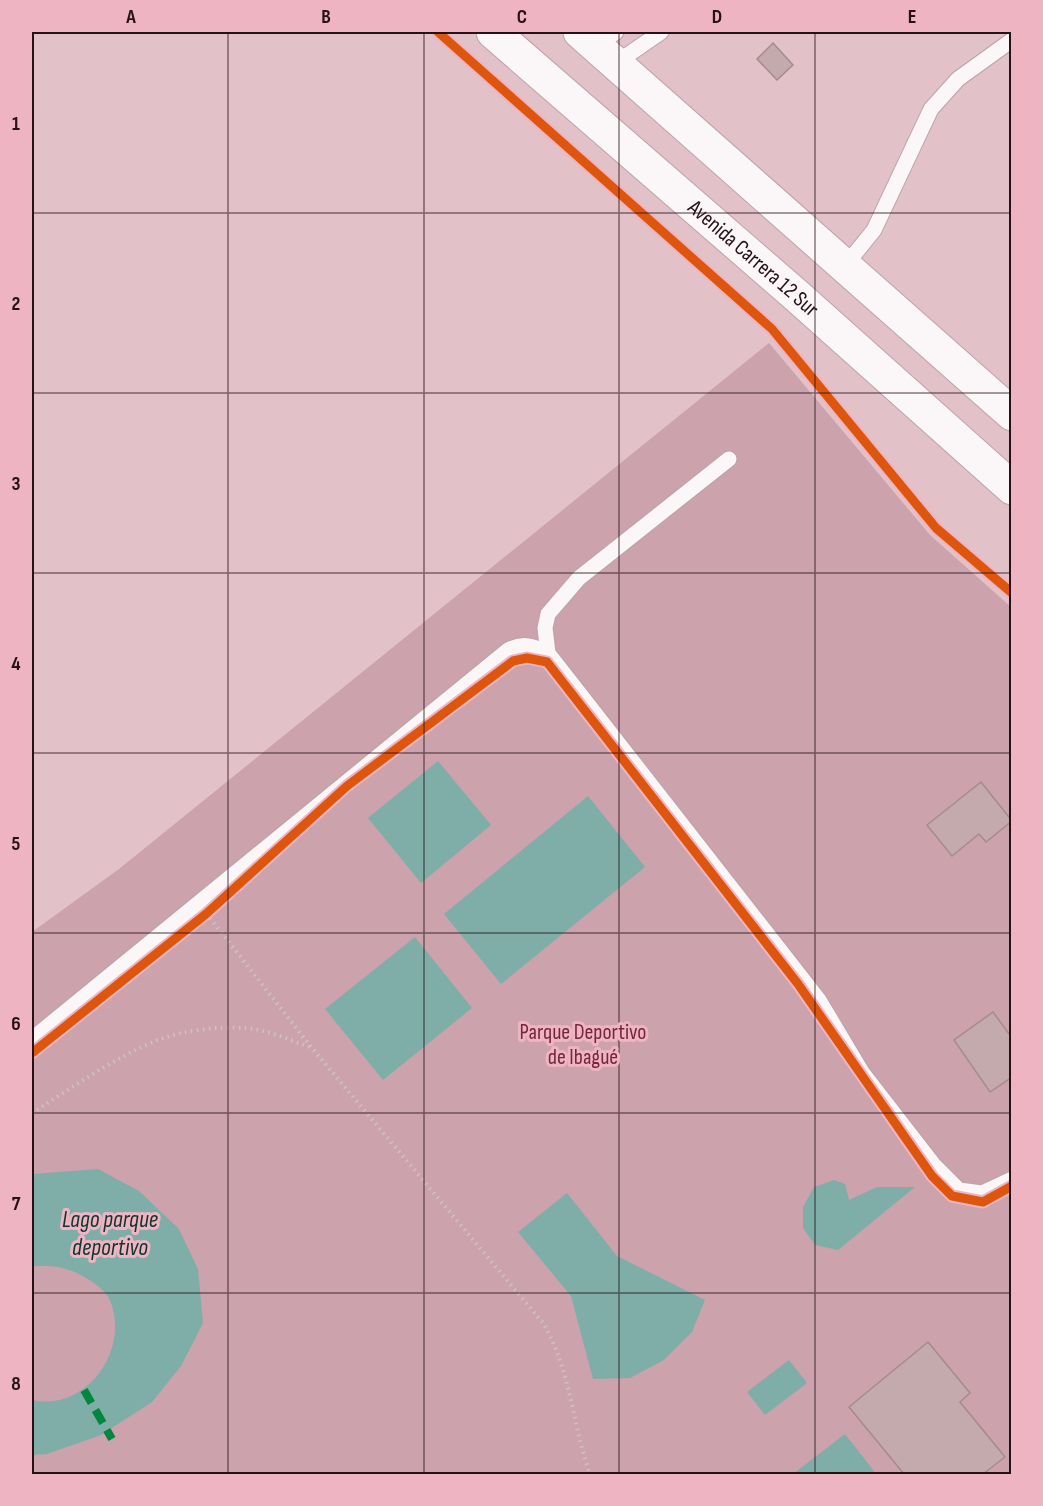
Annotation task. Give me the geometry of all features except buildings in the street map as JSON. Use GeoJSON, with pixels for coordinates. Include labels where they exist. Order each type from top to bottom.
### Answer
{"type":"FeatureCollection","features":[{"type":"Feature","properties":{"kind":"street","name":"Avenida Carrera 12 Sur"},"geometry":{"type":"LineString","coordinates":[[493,32],[797,297],[1011,488]]}},
{"type":"Feature","properties":{"kind":"street"},"geometry":{"type":"LineString","coordinates":[[602,43],[844,267],[1011,414]]}},
{"type":"Feature","properties":{"kind":"lane"},"geometry":{"type":"LineString","coordinates":[[602,43],[662,32]]}},
{"type":"Feature","properties":{"kind":"lane"},"geometry":{"type":"LineString","coordinates":[[844,267],[874,230],[932,109],[958,79],[1011,40]]}},
{"type":"Feature","properties":{"kind":"lane"},"geometry":{"type":"LineString","coordinates":[[729,459],[579,578],[548,614],[545,628],[549,653],[819,1000],[862,1072],[934,1165],[958,1190],[982,1193],[1011,1179]]}},
{"type":"Feature","properties":{"kind":"lane"},"geometry":{"type":"LineString","coordinates":[[32,1039],[508,650],[516,646],[528,645],[549,653]]}},
{"type":"Feature","properties":{"kind":"path"},"geometry":{"type":"LineString","coordinates":[[197,921],[215,906]]}},
{"type":"Feature","properties":{"kind":"path"},"geometry":{"type":"LineString","coordinates":[[206,914],[312,1048],[543,1323],[562,1361],[590,1474]]}},
{"type":"Feature","properties":{"kind":"path"},"geometry":{"type":"LineString","coordinates":[[32,1113],[124,1057],[160,1039],[201,1030],[244,1028],[312,1048]]}},
{"type":"Feature","properties":{"kind":"green space","name":"Parque Deportivo de Ibagué"},"geometry":{"type":"Polygon","coordinates":[[[769,343],[930,535],[1011,607],[1011,1474],[32,1474],[32,932],[119,869],[769,343]]]}},
{"type":"Feature","properties":{"kind":"water"},"geometry":{"type":"Polygon","coordinates":[[[438,761],[491,825],[421,883],[368,818],[438,761]]]}},
{"type":"Feature","properties":{"kind":"water"},"geometry":{"type":"Polygon","coordinates":[[[588,796],[645,867],[501,984],[444,914],[588,796]]]}},
{"type":"Feature","properties":{"kind":"water"},"geometry":{"type":"Polygon","coordinates":[[[415,937],[472,1008],[383,1080],[325,1009],[415,937]]]}},
{"type":"Feature","properties":{"kind":"water","name":"Lago parque deportivo"},"geometry":{"type":"Polygon","coordinates":[[[98,1169],[139,1191],[179,1229],[198,1269],[203,1323],[181,1366],[152,1402],[101,1435],[47,1454],[32,1455],[32,1400],[52,1401],[70,1396],[87,1386],[100,1372],[109,1355],[114,1337],[115,1317],[107,1295],[85,1277],[56,1267],[32,1267],[32,1174],[98,1169]]]}},
{"type":"Feature","properties":{"kind":"water"},"geometry":{"type":"Polygon","coordinates":[[[834,1180],[845,1184],[849,1200],[877,1187],[915,1187],[838,1250],[815,1245],[803,1228],[803,1207],[814,1187],[834,1180]]]}},
{"type":"Feature","properties":{"kind":"water"},"geometry":{"type":"Polygon","coordinates":[[[567,1193],[617,1256],[705,1300],[692,1332],[664,1360],[630,1378],[593,1379],[571,1296],[518,1232],[567,1193]]]}},
{"type":"Feature","properties":{"kind":"water"},"geometry":{"type":"Polygon","coordinates":[[[789,1360],[807,1383],[765,1415],[747,1392],[789,1360]]]}},
{"type":"Feature","properties":{"kind":"water"},"geometry":{"type":"Polygon","coordinates":[[[845,1434],[874,1471],[869,1474],[793,1474],[845,1434]]]}},
{"type":"Feature","properties":{"kind":"marked path"},"geometry":{"type":"LineString","coordinates":[[84,1390],[112,1439]]}},
{"type":"Feature","properties":{"kind":"cycle path"},"geometry":{"type":"LineString","coordinates":[[438,32],[772,329],[936,528],[1012,593]]}},
{"type":"Feature","properties":{"kind":"cycle path"},"geometry":{"type":"LineString","coordinates":[[32,1053],[206,914],[347,786],[513,661],[527,658],[547,662],[798,984],[932,1176],[952,1196],[983,1202],[1012,1186]]}}]}
